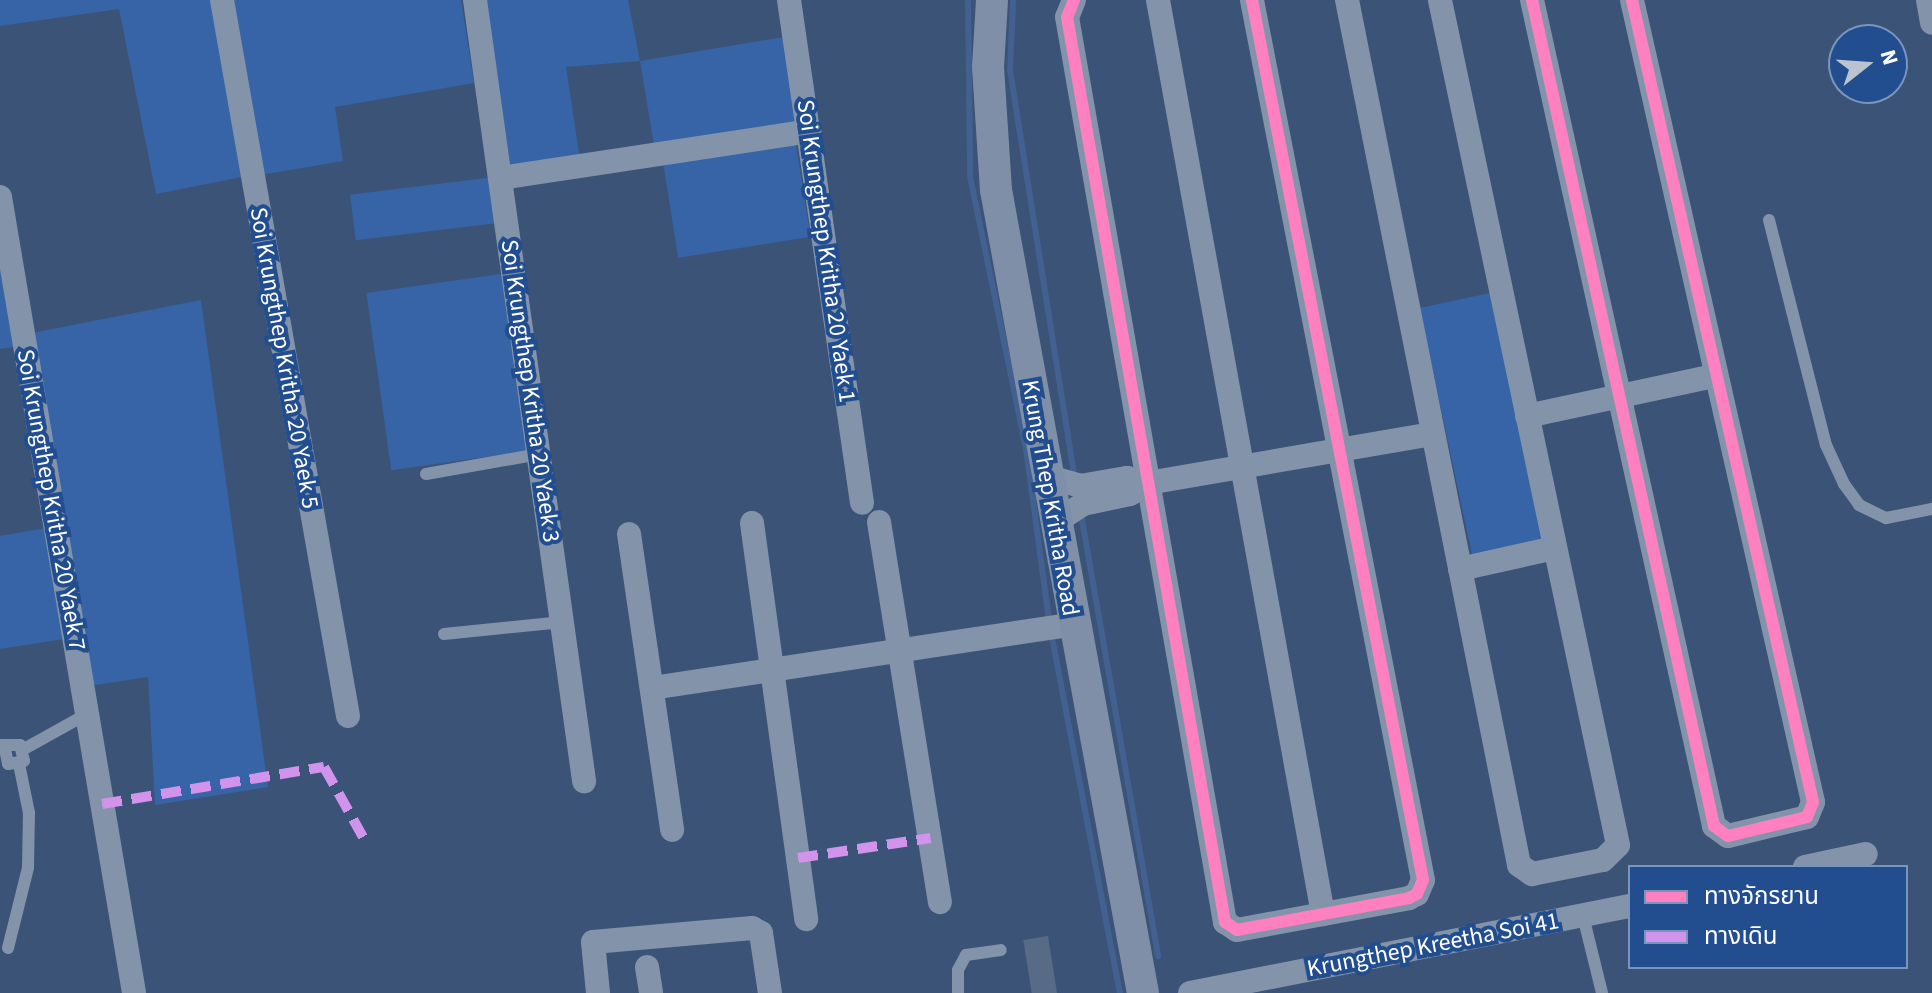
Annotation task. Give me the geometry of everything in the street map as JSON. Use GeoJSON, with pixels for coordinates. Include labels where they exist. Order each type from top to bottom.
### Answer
{"type":"FeatureCollection","features":[{"type":"Feature","properties":{"kind":"main road","name":"Krung Thep Kritha Road"},"geometry":{"type":"LineString","coordinates":[[992,0],[988,82],[994,177],[1054,523],[1066,626],[1143,993]]}},
{"type":"Feature","properties":{"kind":"street","name":"Soi Krungthep Kritha 20 Yaek 5"},"geometry":{"type":"LineString","coordinates":[[222,0],[348,716]]}},
{"type":"Feature","properties":{"kind":"street","name":"Soi Krungthep Kritha 20 Yaek 3"},"geometry":{"type":"LineString","coordinates":[[475,0],[584,781]]}},
{"type":"Feature","properties":{"kind":"street","name":"Soi Krungthep Kritha 20 Yaek 1"},"geometry":{"type":"LineString","coordinates":[[789,0],[862,503]]}},
{"type":"Feature","properties":{"kind":"street"},"geometry":{"type":"LineString","coordinates":[[1074,0],[1067,17],[1148,483],[1225,922],[1237,930],[1409,898],[1417,894],[1423,880],[1252,0]]}},
{"type":"Feature","properties":{"kind":"street"},"geometry":{"type":"LineString","coordinates":[[1158,0],[1323,914]]}},
{"type":"Feature","properties":{"kind":"street"},"geometry":{"type":"LineString","coordinates":[[1347,0],[1519,865],[1532,874],[1603,860],[1618,845],[1440,0]]}},
{"type":"Feature","properties":{"kind":"street"},"geometry":{"type":"LineString","coordinates":[[1532,0],[1714,826],[1728,836],[1807,817],[1813,802],[1714,376],[1632,0]]}},
{"type":"Feature","properties":{"kind":"street"},"geometry":{"type":"LineString","coordinates":[[1928,0],[1932,23]]}},
{"type":"Feature","properties":{"kind":"street"},"geometry":{"type":"LineString","coordinates":[[500,178],[809,131]]}},
{"type":"Feature","properties":{"kind":"street","name":"Soi Krungthep Kritha 20 Yaek 7"},"geometry":{"type":"LineString","coordinates":[[0,197],[134,993]]}},
{"type":"Feature","properties":{"kind":"street"},"geometry":{"type":"LineString","coordinates":[[1527,416],[1714,376]]}},
{"type":"Feature","properties":{"kind":"street"},"geometry":{"type":"LineString","coordinates":[[1054,523],[1083,504],[1130,494],[1148,483],[1433,434]]}},
{"type":"Feature","properties":{"kind":"street"},"geometry":{"type":"LineString","coordinates":[[1046,476],[1080,486],[1127,478],[1148,483]]}},
{"type":"Feature","properties":{"kind":"street"},"geometry":{"type":"LineString","coordinates":[[879,522],[940,902]]}},
{"type":"Feature","properties":{"kind":"street"},"geometry":{"type":"LineString","coordinates":[[752,523],[806,919]]}},
{"type":"Feature","properties":{"kind":"street"},"geometry":{"type":"LineString","coordinates":[[629,534],[672,830]]}},
{"type":"Feature","properties":{"kind":"street"},"geometry":{"type":"LineString","coordinates":[[1460,569],[1555,548]]}},
{"type":"Feature","properties":{"kind":"street"},"geometry":{"type":"LineString","coordinates":[[652,688],[1066,626]]}},
{"type":"Feature","properties":{"kind":"street"},"geometry":{"type":"LineString","coordinates":[[1814,865],[1866,854]]}},
{"type":"Feature","properties":{"kind":"street","name":"Krungthep Kreetha Soi 41"},"geometry":{"type":"LineString","coordinates":[[1190,993],[1282,984],[1628,906]]}},
{"type":"Feature","properties":{"kind":"street"},"geometry":{"type":"LineString","coordinates":[[598,993],[593,942],[752,928],[761,933],[770,993]]}},
{"type":"Feature","properties":{"kind":"street"},"geometry":{"type":"LineString","coordinates":[[647,967],[651,993]]}},
{"type":"Feature","properties":{"kind":"lane"},"geometry":{"type":"LineString","coordinates":[[1769,220],[1826,445],[1844,484],[1859,505],[1886,518],[1932,509]]}},
{"type":"Feature","properties":{"kind":"lane"},"geometry":{"type":"LineString","coordinates":[[426,474],[539,454]]}},
{"type":"Feature","properties":{"kind":"lane"},"geometry":{"type":"LineString","coordinates":[[444,634],[562,622]]}},
{"type":"Feature","properties":{"kind":"lane"},"geometry":{"type":"LineString","coordinates":[[8,948],[28,868],[29,813],[19,764],[24,749],[87,714]]}},
{"type":"Feature","properties":{"kind":"lane"},"geometry":{"type":"LineString","coordinates":[[19,764],[4,759],[2,746],[15,743],[24,749]]}},
{"type":"Feature","properties":{"kind":"lane"},"geometry":{"type":"LineString","coordinates":[[1583,916],[1602,993]]}},
{"type":"Feature","properties":{"kind":"lane"},"geometry":{"type":"LineString","coordinates":[[958,993],[958,970],[966,955],[1001,950]]}},
{"type":"Feature","properties":{"kind":"shaded area"},"geometry":{"type":"Polygon","coordinates":[[[0,0],[213,0],[242,177],[156,194],[119,9],[0,26],[0,0]]]}},
{"type":"Feature","properties":{"kind":"shaded area"},"geometry":{"type":"Polygon","coordinates":[[[230,0],[461,0],[474,83],[335,107],[343,161],[260,175],[230,0]]]}},
{"type":"Feature","properties":{"kind":"shaded area"},"geometry":{"type":"Polygon","coordinates":[[[482,0],[628,0],[640,61],[566,67],[580,159],[511,168],[482,0]]]}},
{"type":"Feature","properties":{"kind":"shaded area"},"geometry":{"type":"Polygon","coordinates":[[[784,37],[797,126],[654,145],[640,61],[784,37]]]}},
{"type":"Feature","properties":{"kind":"shaded area"},"geometry":{"type":"Polygon","coordinates":[[[795,139],[810,237],[678,258],[663,160],[795,139]]]}},
{"type":"Feature","properties":{"kind":"shaded area"},"geometry":{"type":"Polygon","coordinates":[[[494,177],[500,223],[356,240],[350,195],[494,177]]]}},
{"type":"Feature","properties":{"kind":"shaded area"},"geometry":{"type":"Polygon","coordinates":[[[0,266],[14,347],[0,349],[0,266]]]}},
{"type":"Feature","properties":{"kind":"shaded area"},"geometry":{"type":"Polygon","coordinates":[[[508,273],[533,450],[391,470],[366,293],[508,273]]]}},
{"type":"Feature","properties":{"kind":"shaded area"},"geometry":{"type":"Polygon","coordinates":[[[1490,293],[1543,542],[1473,557],[1420,308],[1490,293]]]}},
{"type":"Feature","properties":{"kind":"shaded area"},"geometry":{"type":"Polygon","coordinates":[[[201,300],[268,787],[155,805],[148,677],[89,686],[32,333],[201,300]]]}},
{"type":"Feature","properties":{"kind":"shaded area"},"geometry":{"type":"Polygon","coordinates":[[[46,528],[64,639],[0,649],[0,536],[46,528]]]}},
{"type":"Feature","properties":{"kind":"building"},"geometry":{"type":"Polygon","coordinates":[[[1048,936],[1057,993],[1032,993],[1023,940],[1048,936]]]}},
{"type":"Feature","properties":{"kind":"waterway"},"geometry":{"type":"LineString","coordinates":[[968,0],[970,176],[1026,448],[1049,621]]}},
{"type":"Feature","properties":{"kind":"waterway"},"geometry":{"type":"LineString","coordinates":[[1013,2],[1010,70],[1075,480]]}},
{"type":"Feature","properties":{"kind":"waterway"},"geometry":{"type":"LineString","coordinates":[[1081,514],[1158,956]]}},
{"type":"Feature","properties":{"kind":"waterway"},"geometry":{"type":"LineString","coordinates":[[1051,632],[1120,993]]}},
{"type":"Feature","properties":{"kind":"marked path"},"geometry":{"type":"LineString","coordinates":[[102,804],[324,767],[364,839]]}},
{"type":"Feature","properties":{"kind":"marked path"},"geometry":{"type":"LineString","coordinates":[[798,858],[930,838]]}},
{"type":"Feature","properties":{"kind":"cycle path"},"geometry":{"type":"LineString","coordinates":[[1074,0],[1067,17],[1225,922],[1237,930],[1409,898],[1417,894],[1423,880],[1252,0]]}},
{"type":"Feature","properties":{"kind":"cycle path"},"geometry":{"type":"LineString","coordinates":[[1532,0],[1714,826],[1728,836],[1807,817],[1813,802],[1632,0]]}}]}
